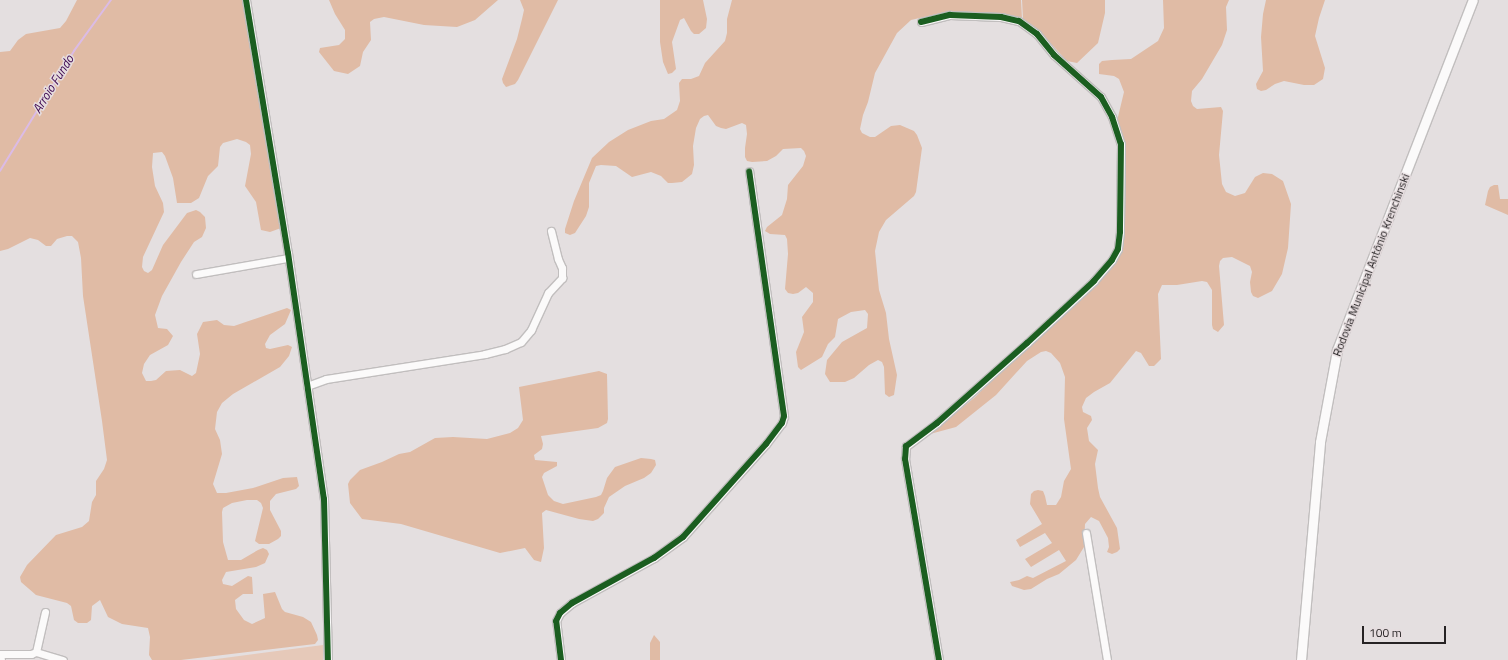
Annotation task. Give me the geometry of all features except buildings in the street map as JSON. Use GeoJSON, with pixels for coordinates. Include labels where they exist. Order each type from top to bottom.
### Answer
{"type":"FeatureCollection","features":[{"type":"Feature","properties":{"kind":"main road","name":"Rodovia Municipal Antônio Krenchinski"},"geometry":{"type":"LineString","coordinates":[[1301,660],[1320,442],[1337,350],[1473,0]]}},
{"type":"Feature","properties":{"kind":"street"},"geometry":{"type":"LineString","coordinates":[[246,0],[288,258],[324,499],[328,660]]}},
{"type":"Feature","properties":{"kind":"street"},"geometry":{"type":"LineString","coordinates":[[921,22],[950,15],[1019,20],[1037,34],[1054,55],[1101,97],[1112,117],[1121,144],[1120,232],[1118,249],[1112,260],[1094,281],[1027,343],[937,423],[906,446],[905,459],[939,660]]}},
{"type":"Feature","properties":{"kind":"street"},"geometry":{"type":"LineString","coordinates":[[562,660],[556,621],[560,612],[572,603],[654,558],[683,537],[766,444],[782,423],[784,416],[749,171]]}},
{"type":"Feature","properties":{"kind":"street"},"geometry":{"type":"LineString","coordinates":[[307,386],[326,379],[486,354],[505,349],[521,342],[531,330],[548,293],[562,278],[562,268],[558,259],[551,231]]}},
{"type":"Feature","properties":{"kind":"street"},"geometry":{"type":"LineString","coordinates":[[196,274],[288,258]]}},
{"type":"Feature","properties":{"kind":"street"},"geometry":{"type":"LineString","coordinates":[[1086,533],[1107,660]]}},
{"type":"Feature","properties":{"kind":"street"},"geometry":{"type":"LineString","coordinates":[[36,652],[45,612]]}},
{"type":"Feature","properties":{"kind":"street"},"geometry":{"type":"LineString","coordinates":[[1,660],[0,654],[31,654],[36,652],[63,660]]}},
{"type":"Feature","properties":{"kind":"shaded area"},"geometry":{"type":"Polygon","coordinates":[[[77,0],[243,0],[281,228],[270,232],[261,230],[256,202],[245,186],[251,154],[250,145],[246,142],[237,139],[223,143],[220,147],[218,166],[208,176],[199,198],[191,203],[177,203],[173,178],[165,156],[162,152],[153,153],[152,167],[155,186],[163,203],[164,212],[143,257],[142,267],[144,271],[148,273],[152,270],[163,245],[187,213],[196,210],[200,212],[205,217],[206,228],[202,237],[194,242],[181,262],[162,296],[155,315],[158,328],[167,329],[173,336],[168,345],[150,355],[144,364],[142,373],[146,381],[151,381],[156,380],[166,371],[180,370],[192,376],[196,373],[200,354],[197,334],[203,322],[217,320],[224,325],[234,326],[287,308],[291,310],[285,324],[270,335],[265,344],[266,348],[270,349],[288,345],[292,347],[289,356],[280,367],[233,394],[222,403],[217,412],[215,429],[220,440],[222,454],[213,484],[217,493],[226,493],[253,488],[283,478],[297,477],[299,486],[296,489],[276,494],[270,501],[270,510],[281,531],[281,536],[269,544],[259,544],[255,541],[263,508],[261,503],[257,500],[247,500],[232,503],[223,508],[223,542],[228,560],[241,560],[263,548],[267,550],[269,554],[265,563],[256,567],[226,572],[222,580],[223,584],[232,586],[248,576],[252,577],[253,594],[243,594],[235,600],[236,609],[244,620],[252,624],[265,618],[263,594],[275,592],[282,609],[285,612],[303,617],[311,622],[318,640],[315,644],[181,660],[152,660],[149,655],[150,637],[148,628],[122,624],[108,617],[100,600],[92,606],[91,620],[87,623],[78,623],[74,620],[71,606],[67,603],[36,595],[21,582],[20,577],[27,565],[56,535],[82,527],[89,521],[92,502],[96,495],[96,481],[104,469],[107,460],[83,296],[81,258],[78,242],[72,236],[67,236],[57,239],[51,246],[46,246],[38,240],[30,238],[8,249],[0,251],[0,52],[10,51],[18,40],[26,34],[60,28],[66,21],[77,0]]]}},
{"type":"Feature","properties":{"kind":"shaded area"},"geometry":{"type":"Polygon","coordinates":[[[329,0],[498,0],[475,20],[457,27],[424,25],[384,17],[374,19],[370,22],[371,40],[363,52],[360,66],[348,74],[334,71],[319,52],[320,48],[339,45],[345,39],[345,30],[335,14],[329,0]]]}},
{"type":"Feature","properties":{"kind":"shaded area"},"geometry":{"type":"Polygon","coordinates":[[[520,0],[558,0],[518,80],[515,84],[506,87],[502,79],[517,39],[524,10],[520,0]]]}},
{"type":"Feature","properties":{"kind":"shaded area"},"geometry":{"type":"Polygon","coordinates":[[[660,0],[703,0],[707,19],[706,28],[699,34],[694,34],[691,31],[684,18],[680,20],[672,42],[676,69],[672,73],[668,74],[663,62],[660,42],[660,0]]]}},
{"type":"Feature","properties":{"kind":"shaded area"},"geometry":{"type":"Polygon","coordinates":[[[732,0],[1021,0],[1022,19],[979,12],[945,12],[911,20],[897,33],[875,73],[868,102],[863,115],[860,129],[862,133],[870,137],[875,137],[891,126],[900,125],[914,131],[922,148],[916,192],[914,196],[886,220],[879,232],[875,251],[879,290],[886,313],[889,339],[897,375],[894,395],[889,397],[885,394],[884,367],[882,362],[878,360],[869,365],[854,378],[845,382],[830,382],[825,374],[827,360],[842,342],[867,328],[868,314],[865,310],[851,312],[838,319],[835,337],[828,344],[822,357],[801,370],[798,367],[796,352],[804,332],[802,317],[813,302],[813,293],[806,287],[798,293],[788,293],[785,289],[788,254],[787,239],[785,235],[770,234],[765,231],[767,227],[782,215],[787,199],[788,185],[803,166],[806,156],[801,148],[783,149],[776,156],[767,161],[747,161],[745,157],[747,134],[746,125],[742,123],[726,129],[721,128],[716,126],[708,115],[704,116],[700,119],[696,128],[693,146],[694,165],[692,174],[682,182],[668,183],[661,176],[651,172],[632,177],[616,166],[596,166],[589,183],[589,207],[586,216],[575,233],[570,235],[565,233],[574,201],[592,158],[609,142],[628,130],[651,121],[664,119],[677,110],[680,101],[679,83],[682,79],[691,79],[699,76],[705,63],[725,41],[727,33],[727,19],[732,0]]]}},
{"type":"Feature","properties":{"kind":"shaded area"},"geometry":{"type":"Polygon","coordinates":[[[1022,0],[1105,0],[1105,13],[1098,43],[1077,63],[1067,61],[1041,33],[1023,19],[1022,0]]]}},
{"type":"Feature","properties":{"kind":"shaded area"},"geometry":{"type":"Polygon","coordinates":[[[1163,0],[1229,0],[1226,7],[1227,30],[1222,45],[1202,79],[1192,91],[1191,101],[1193,106],[1197,109],[1221,107],[1223,111],[1219,155],[1222,184],[1226,192],[1235,196],[1245,193],[1255,177],[1263,173],[1272,174],[1283,181],[1291,204],[1288,248],[1282,274],[1272,291],[1258,298],[1253,296],[1251,292],[1250,282],[1252,272],[1250,266],[1232,257],[1223,258],[1220,261],[1219,266],[1224,325],[1218,332],[1213,329],[1212,325],[1212,290],[1207,282],[1202,281],[1177,285],[1162,285],[1158,294],[1161,359],[1154,366],[1149,366],[1141,353],[1136,351],[1110,383],[1086,398],[1082,407],[1083,412],[1091,416],[1092,420],[1087,428],[1089,441],[1098,450],[1095,464],[1098,488],[1100,497],[1117,528],[1120,549],[1112,554],[1107,552],[1109,547],[1108,538],[1099,521],[1091,517],[1085,524],[1084,547],[1076,560],[1059,574],[1047,579],[1031,589],[1024,590],[1012,586],[1010,582],[1027,576],[1033,578],[1066,561],[1059,550],[1031,567],[1025,559],[1052,543],[1045,533],[1020,547],[1016,540],[1042,524],[1030,504],[1031,494],[1038,490],[1043,491],[1047,505],[1056,505],[1061,497],[1064,481],[1071,469],[1064,419],[1065,377],[1060,363],[1051,353],[1046,351],[1041,352],[1027,361],[996,395],[956,427],[930,434],[974,398],[1066,309],[1099,280],[1116,260],[1121,248],[1124,228],[1126,149],[1117,121],[1124,92],[1119,79],[1114,76],[1099,74],[1099,64],[1102,61],[1131,59],[1158,41],[1164,28],[1163,0]]]}},
{"type":"Feature","properties":{"kind":"shaded area"},"geometry":{"type":"Polygon","coordinates":[[[1266,0],[1325,0],[1315,36],[1325,68],[1323,79],[1314,85],[1304,85],[1284,81],[1275,84],[1266,90],[1261,91],[1257,89],[1256,84],[1263,71],[1261,37],[1266,0]]]}},
{"type":"Feature","properties":{"kind":"shaded area"},"geometry":{"type":"Polygon","coordinates":[[[1498,185],[1500,199],[1508,199],[1508,215],[1485,205],[1488,191],[1490,187],[1498,185]]]}},
{"type":"Feature","properties":{"kind":"shaded area"},"geometry":{"type":"Polygon","coordinates":[[[599,371],[607,374],[607,423],[598,428],[541,436],[543,444],[542,449],[534,455],[535,460],[557,462],[557,466],[544,473],[542,477],[548,495],[554,501],[563,504],[596,497],[601,495],[607,478],[615,467],[641,458],[655,460],[656,465],[651,473],[644,478],[625,486],[609,497],[604,508],[604,513],[598,519],[593,521],[579,519],[546,510],[542,513],[544,548],[541,562],[534,560],[525,548],[500,553],[401,524],[362,519],[350,503],[348,484],[360,470],[399,454],[410,452],[435,438],[453,437],[487,439],[510,433],[518,428],[523,420],[519,387],[599,371]]]}},
{"type":"Feature","properties":{"kind":"shaded area"},"geometry":{"type":"Polygon","coordinates":[[[654,635],[660,642],[660,660],[650,660],[650,643],[654,635]]]}},
{"type":"Feature","properties":{"kind":"shaded area"},"geometry":{"type":"Polygon","coordinates":[[[323,645],[323,660],[209,660],[323,645]]]}},
{"type":"Feature","properties":{"kind":"waterway","name":"Arroio Fundo"},"geometry":{"type":"LineString","coordinates":[[0,171],[74,51],[111,0]]}},
{"type":"Feature","properties":{"kind":"cycle path"},"geometry":{"type":"LineString","coordinates":[[246,0],[288,253],[324,499],[328,660]]}},
{"type":"Feature","properties":{"kind":"cycle path"},"geometry":{"type":"LineString","coordinates":[[921,22],[950,15],[1001,17],[1019,21],[1037,34],[1054,55],[1101,97],[1112,117],[1121,144],[1120,232],[1118,249],[1112,260],[1094,281],[1027,343],[937,423],[906,446],[905,459],[939,660]]}},
{"type":"Feature","properties":{"kind":"cycle path"},"geometry":{"type":"LineString","coordinates":[[561,660],[556,621],[560,613],[572,603],[654,558],[683,537],[766,444],[782,423],[784,416],[749,171]]}}]}
